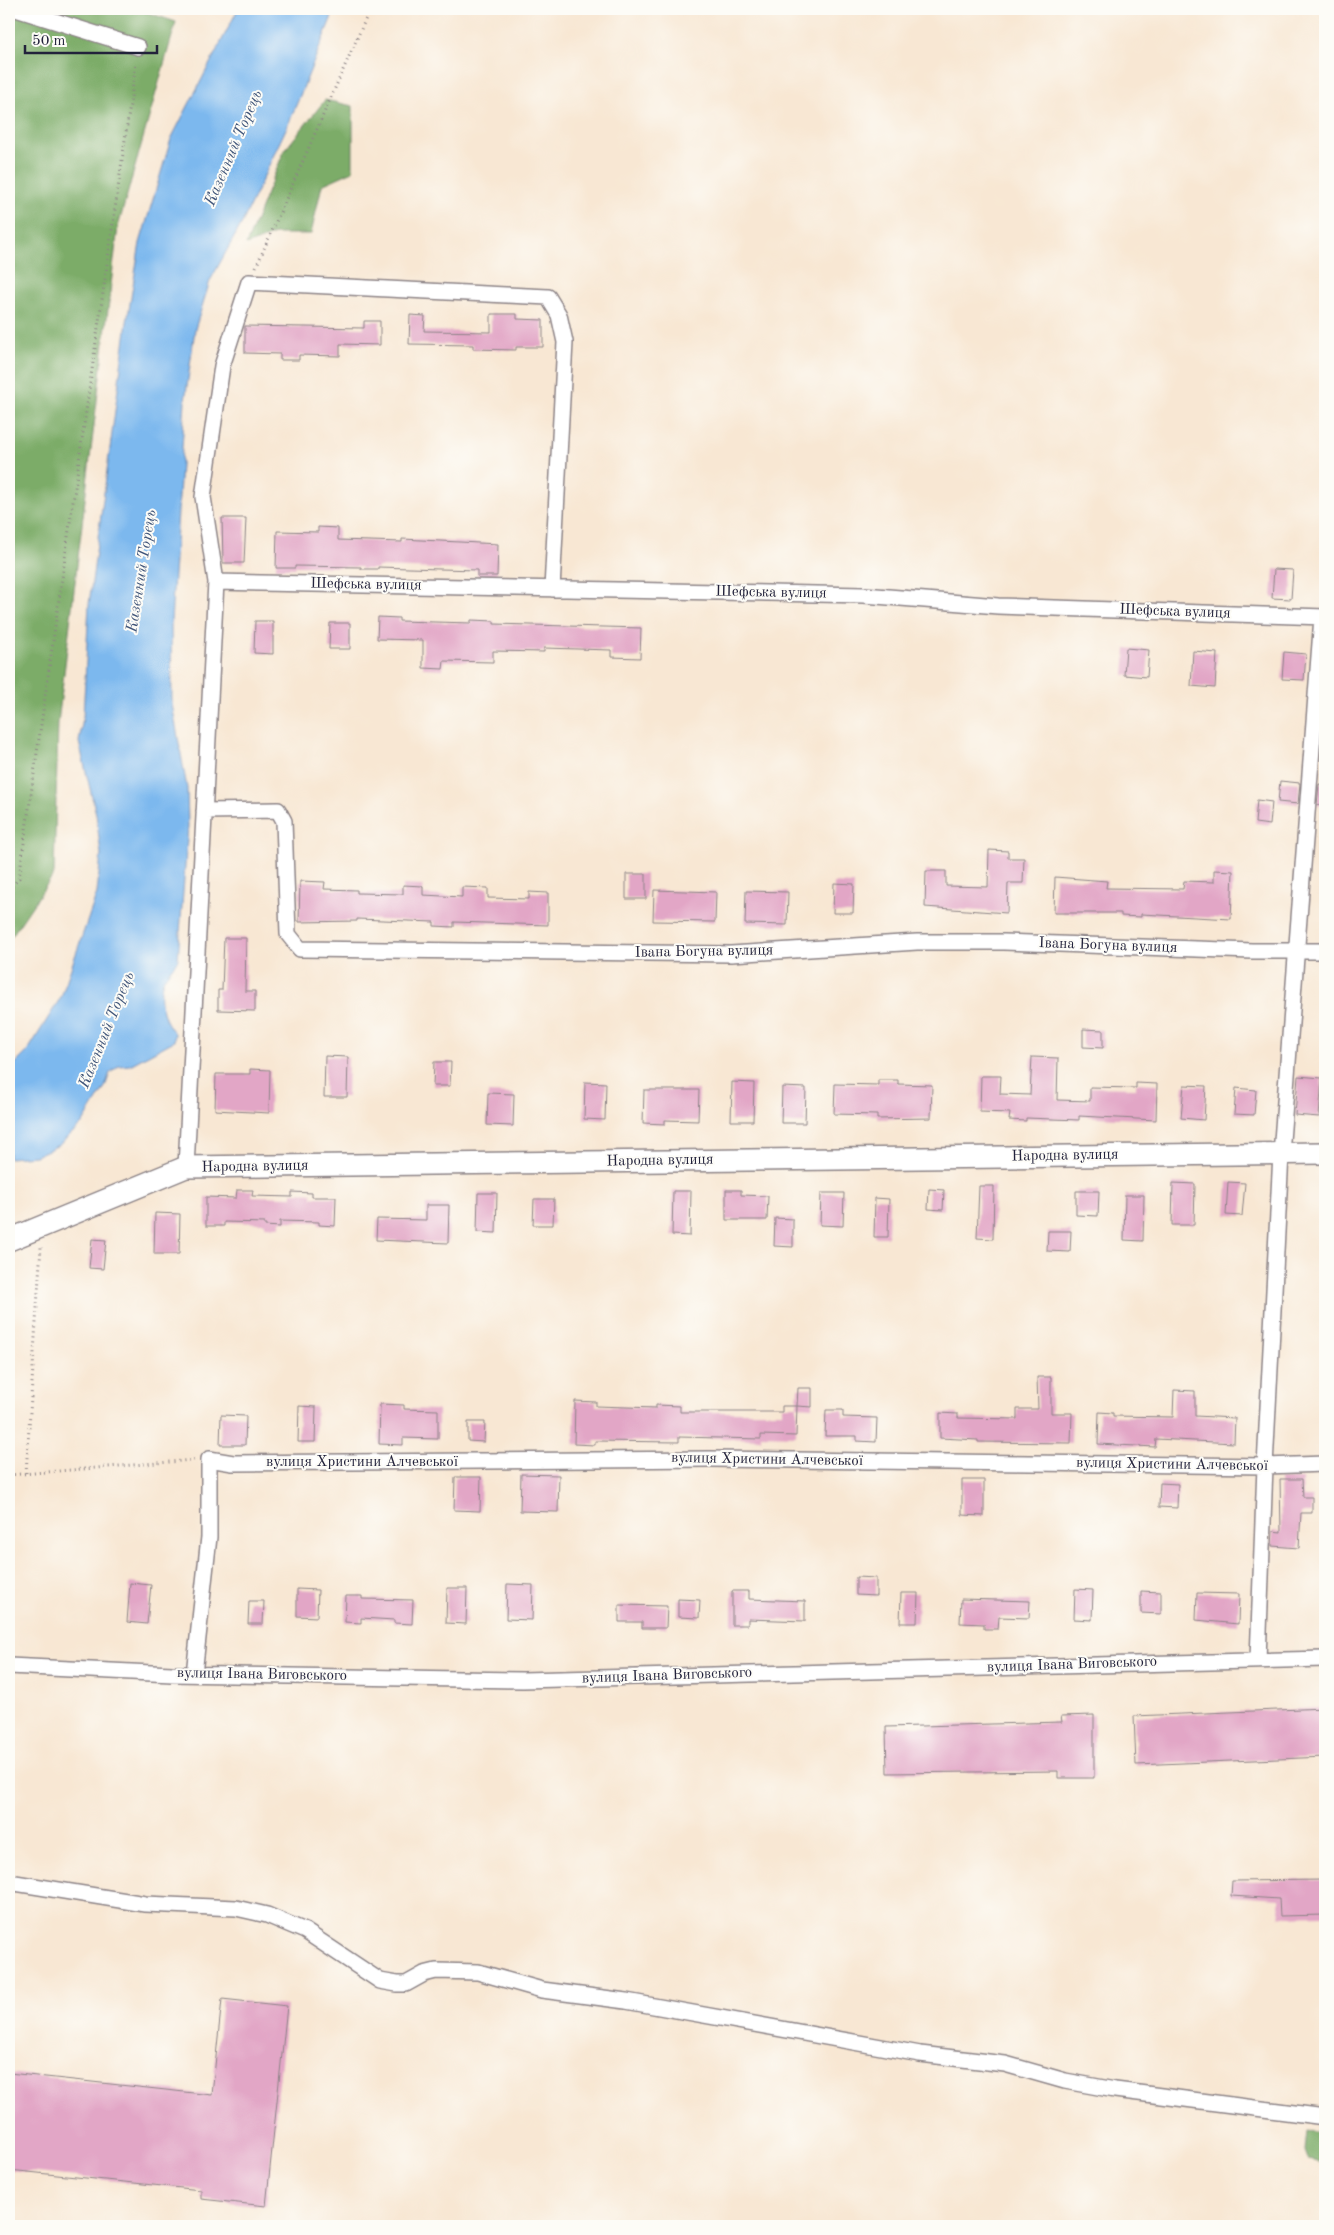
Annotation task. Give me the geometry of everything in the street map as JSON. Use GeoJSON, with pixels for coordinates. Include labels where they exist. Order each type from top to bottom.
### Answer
{"type":"FeatureCollection","features":[{"type":"Feature","properties":{"kind":"street"},"geometry":{"type":"LineString","coordinates":[[16,9],[138,47]]}},
{"type":"Feature","properties":{"kind":"street"},"geometry":{"type":"LineString","coordinates":[[186,1167],[216,582],[203,497],[222,366],[249,282],[548,297],[559,316],[565,342],[552,588]]}},
{"type":"Feature","properties":{"kind":"street","name":"Шефська вулиця"},"geometry":{"type":"LineString","coordinates":[[216,582],[864,595],[998,606],[1324,617]]}},
{"type":"Feature","properties":{"kind":"street"},"geometry":{"type":"LineString","coordinates":[[1258,1660],[1265,1466],[1281,1154],[1324,617]]}},
{"type":"Feature","properties":{"kind":"street","name":"Івана Богуна вулиця"},"geometry":{"type":"LineString","coordinates":[[204,811],[278,810],[284,821],[288,934],[300,949],[731,954],[917,942],[1004,942],[1325,951]]}},
{"type":"Feature","properties":{"kind":"street","name":"Народна вулиця"},"geometry":{"type":"LineString","coordinates":[[9,1240],[186,1167],[1325,1153]]}},
{"type":"Feature","properties":{"kind":"street"},"geometry":{"type":"LineString","coordinates":[[194,1674],[209,1537],[209,1459]]}},
{"type":"Feature","properties":{"kind":"street","name":"вулиця Христини Алчевської"},"geometry":{"type":"LineString","coordinates":[[209,1459],[243,1462],[710,1459],[1265,1466],[1325,1464]]}},
{"type":"Feature","properties":{"kind":"street","name":"вулиця Івана Виговського"},"geometry":{"type":"LineString","coordinates":[[9,1666],[194,1674],[523,1680],[1325,1659]]}},
{"type":"Feature","properties":{"kind":"street"},"geometry":{"type":"LineString","coordinates":[[9,1882],[145,1904],[236,1908],[267,1914],[306,1931],[380,1981],[406,1984],[424,1974],[436,1971],[478,1972],[542,1990],[626,2001],[920,2054],[1004,2064],[1065,2081],[1115,2090],[1325,2117]]}},
{"type":"Feature","properties":{"kind":"path"},"geometry":{"type":"LineString","coordinates":[[249,282],[370,9]]}},
{"type":"Feature","properties":{"kind":"path"},"geometry":{"type":"LineString","coordinates":[[9,890],[19,878],[138,47]]}},
{"type":"Feature","properties":{"kind":"path"},"geometry":{"type":"LineString","coordinates":[[26,1473],[42,1227]]}},
{"type":"Feature","properties":{"kind":"path"},"geometry":{"type":"LineString","coordinates":[[9,1474],[209,1459]]}},
{"type":"Feature","properties":{"kind":"green space"},"geometry":{"type":"Polygon","coordinates":[[[9,9],[137,9],[176,22],[118,227],[58,723],[54,874],[9,940],[9,9]]]}},
{"type":"Feature","properties":{"kind":"green space"},"geometry":{"type":"Polygon","coordinates":[[[325,100],[353,106],[353,171],[322,185],[311,234],[275,234],[246,245],[284,151],[325,100]]]}},
{"type":"Feature","properties":{"kind":"green space"},"geometry":{"type":"Polygon","coordinates":[[[1307,2131],[1325,2133],[1325,2162],[1308,2159],[1305,2151],[1307,2131]]]}},
{"type":"Feature","properties":{"kind":"water","name":"Казенний Торець"},"geometry":{"type":"Polygon","coordinates":[[[238,9],[335,9],[291,118],[243,221],[210,281],[195,329],[185,401],[171,622],[172,704],[187,788],[188,826],[178,959],[161,987],[162,1009],[167,1022],[175,1033],[174,1041],[130,1065],[119,1066],[110,1073],[105,1087],[82,1124],[59,1145],[35,1156],[9,1158],[9,1070],[27,1052],[61,997],[97,893],[101,854],[96,814],[79,742],[83,718],[89,604],[127,322],[140,243],[171,139],[238,9]]]}},
{"type":"Feature","properties":{"kind":"building"},"geometry":{"type":"Polygon","coordinates":[[[491,314],[517,314],[517,319],[543,320],[543,347],[516,347],[516,350],[473,349],[473,345],[409,344],[410,315],[425,316],[424,331],[491,332],[491,314]]]}},
{"type":"Feature","properties":{"kind":"building"},"geometry":{"type":"Polygon","coordinates":[[[364,321],[380,321],[380,345],[340,344],[340,356],[299,355],[299,360],[280,360],[280,354],[245,353],[245,326],[364,328],[364,321]]]}},
{"type":"Feature","properties":{"kind":"building"},"geometry":{"type":"Polygon","coordinates":[[[222,518],[246,518],[244,563],[223,563],[222,518]]]}},
{"type":"Feature","properties":{"kind":"building"},"geometry":{"type":"Polygon","coordinates":[[[318,527],[338,528],[338,540],[402,542],[402,539],[498,544],[497,576],[477,576],[477,570],[378,567],[378,569],[361,569],[361,567],[295,566],[295,568],[276,568],[277,531],[318,532],[318,527]]]}},
{"type":"Feature","properties":{"kind":"building"},"geometry":{"type":"Polygon","coordinates":[[[1274,569],[1293,570],[1291,599],[1272,598],[1274,569]]]}},
{"type":"Feature","properties":{"kind":"building"},"geometry":{"type":"Polygon","coordinates":[[[378,617],[399,618],[399,621],[471,623],[471,620],[494,621],[494,624],[641,628],[640,658],[611,657],[611,650],[544,648],[544,652],[493,651],[493,662],[444,661],[443,669],[423,668],[423,640],[377,639],[378,617]]]}},
{"type":"Feature","properties":{"kind":"building"},"geometry":{"type":"Polygon","coordinates":[[[255,621],[273,621],[273,654],[254,653],[255,621]]]}},
{"type":"Feature","properties":{"kind":"building"},"geometry":{"type":"Polygon","coordinates":[[[330,623],[350,623],[350,649],[329,649],[330,623]]]}},
{"type":"Feature","properties":{"kind":"building"},"geometry":{"type":"Polygon","coordinates":[[[1126,648],[1149,650],[1147,677],[1124,675],[1126,648]]]}},
{"type":"Feature","properties":{"kind":"building"},"geometry":{"type":"Polygon","coordinates":[[[1193,651],[1217,653],[1215,688],[1191,686],[1193,651]]]}},
{"type":"Feature","properties":{"kind":"building"},"geometry":{"type":"Polygon","coordinates":[[[1284,652],[1306,654],[1304,680],[1282,679],[1284,652]]]}},
{"type":"Feature","properties":{"kind":"building"},"geometry":{"type":"Polygon","coordinates":[[[1280,781],[1300,783],[1298,804],[1278,802],[1280,781]]]}},
{"type":"Feature","properties":{"kind":"building"},"geometry":{"type":"Polygon","coordinates":[[[1319,784],[1325,785],[1325,806],[1317,805],[1319,784]]]}},
{"type":"Feature","properties":{"kind":"building"},"geometry":{"type":"Polygon","coordinates":[[[1257,800],[1272,802],[1270,825],[1255,823],[1257,800]]]}},
{"type":"Feature","properties":{"kind":"building"},"geometry":{"type":"Polygon","coordinates":[[[989,850],[1008,851],[1008,858],[1024,858],[1023,883],[1008,883],[1007,913],[925,907],[926,871],[946,871],[946,886],[988,887],[989,850]]]}},
{"type":"Feature","properties":{"kind":"building"},"geometry":{"type":"Polygon","coordinates":[[[1214,870],[1233,871],[1231,919],[1141,914],[1141,917],[1121,916],[1121,913],[1054,913],[1055,877],[1107,881],[1106,888],[1183,889],[1184,881],[1214,882],[1214,870]]]}},
{"type":"Feature","properties":{"kind":"building"},"geometry":{"type":"Polygon","coordinates":[[[626,874],[646,874],[646,899],[626,899],[626,874]]]}},
{"type":"Feature","properties":{"kind":"building"},"geometry":{"type":"Polygon","coordinates":[[[300,881],[325,882],[324,889],[357,890],[357,893],[403,894],[403,885],[423,886],[423,895],[462,897],[462,887],[488,888],[488,898],[529,899],[529,892],[548,893],[548,925],[454,922],[454,927],[434,926],[434,922],[357,919],[357,921],[299,922],[300,881]]]}},
{"type":"Feature","properties":{"kind":"building"},"geometry":{"type":"Polygon","coordinates":[[[834,883],[854,884],[853,913],[833,913],[834,883]]]}},
{"type":"Feature","properties":{"kind":"building"},"geometry":{"type":"Polygon","coordinates":[[[654,890],[716,892],[715,922],[653,921],[654,890]]]}},
{"type":"Feature","properties":{"kind":"building"},"geometry":{"type":"Polygon","coordinates":[[[746,891],[788,892],[787,925],[745,924],[746,891]]]}},
{"type":"Feature","properties":{"kind":"building"},"geometry":{"type":"Polygon","coordinates":[[[224,938],[246,938],[245,991],[255,991],[255,1011],[218,1010],[218,990],[222,990],[224,938]]]}},
{"type":"Feature","properties":{"kind":"building"},"geometry":{"type":"Polygon","coordinates":[[[1083,1029],[1103,1030],[1103,1048],[1083,1047],[1083,1029]]]}},
{"type":"Feature","properties":{"kind":"building"},"geometry":{"type":"Polygon","coordinates":[[[325,1056],[348,1057],[347,1097],[324,1097],[325,1056]]]}},
{"type":"Feature","properties":{"kind":"building"},"geometry":{"type":"Polygon","coordinates":[[[1032,1057],[1058,1058],[1057,1100],[1090,1101],[1090,1087],[1136,1088],[1136,1083],[1157,1084],[1156,1120],[1079,1116],[1079,1120],[1026,1118],[1026,1121],[1009,1120],[1010,1113],[980,1112],[981,1076],[1001,1076],[1000,1094],[1030,1095],[1032,1057]]]}},
{"type":"Feature","properties":{"kind":"building"},"geometry":{"type":"Polygon","coordinates":[[[434,1062],[451,1062],[450,1086],[433,1086],[434,1062]]]}},
{"type":"Feature","properties":{"kind":"building"},"geometry":{"type":"Polygon","coordinates":[[[250,1069],[270,1070],[269,1113],[215,1110],[216,1074],[250,1074],[250,1069]]]}},
{"type":"Feature","properties":{"kind":"building"},"geometry":{"type":"Polygon","coordinates":[[[1298,1076],[1322,1078],[1319,1117],[1295,1115],[1298,1076]]]}},
{"type":"Feature","properties":{"kind":"building"},"geometry":{"type":"Polygon","coordinates":[[[878,1080],[898,1080],[898,1084],[932,1085],[931,1118],[877,1119],[877,1115],[834,1114],[835,1084],[878,1085],[878,1080]]]}},
{"type":"Feature","properties":{"kind":"building"},"geometry":{"type":"Polygon","coordinates":[[[585,1082],[606,1083],[605,1120],[584,1119],[585,1082]]]}},
{"type":"Feature","properties":{"kind":"building"},"geometry":{"type":"Polygon","coordinates":[[[732,1082],[754,1083],[753,1121],[731,1121],[732,1082]]]}},
{"type":"Feature","properties":{"kind":"building"},"geometry":{"type":"Polygon","coordinates":[[[1184,1085],[1206,1086],[1204,1120],[1181,1118],[1184,1085]]]}},
{"type":"Feature","properties":{"kind":"building"},"geometry":{"type":"Polygon","coordinates":[[[782,1087],[806,1088],[805,1123],[781,1123],[782,1087]]]}},
{"type":"Feature","properties":{"kind":"building"},"geometry":{"type":"Polygon","coordinates":[[[1236,1088],[1256,1090],[1254,1115],[1234,1114],[1236,1088]]]}},
{"type":"Feature","properties":{"kind":"building"},"geometry":{"type":"Polygon","coordinates":[[[644,1090],[699,1090],[698,1121],[665,1120],[665,1124],[643,1123],[644,1090]]]}},
{"type":"Feature","properties":{"kind":"building"},"geometry":{"type":"Polygon","coordinates":[[[488,1093],[514,1094],[513,1126],[487,1125],[488,1093]]]}},
{"type":"Feature","properties":{"kind":"building"},"geometry":{"type":"Polygon","coordinates":[[[1228,1182],[1245,1183],[1242,1216],[1226,1215],[1228,1182]]]}},
{"type":"Feature","properties":{"kind":"building"},"geometry":{"type":"Polygon","coordinates":[[[1173,1183],[1195,1184],[1194,1225],[1172,1225],[1173,1183]]]}},
{"type":"Feature","properties":{"kind":"building"},"geometry":{"type":"Polygon","coordinates":[[[979,1186],[994,1186],[993,1239],[977,1238],[979,1186]]]}},
{"type":"Feature","properties":{"kind":"building"},"geometry":{"type":"Polygon","coordinates":[[[929,1189],[944,1190],[943,1210],[928,1209],[929,1189]]]}},
{"type":"Feature","properties":{"kind":"building"},"geometry":{"type":"Polygon","coordinates":[[[237,1190],[253,1190],[252,1196],[292,1197],[292,1192],[312,1193],[312,1197],[336,1197],[335,1226],[319,1225],[319,1222],[280,1221],[280,1227],[265,1226],[265,1223],[224,1222],[224,1226],[206,1226],[206,1197],[236,1198],[237,1190]]]}},
{"type":"Feature","properties":{"kind":"building"},"geometry":{"type":"Polygon","coordinates":[[[726,1190],[741,1190],[741,1195],[768,1196],[767,1220],[726,1220],[726,1190]]]}},
{"type":"Feature","properties":{"kind":"building"},"geometry":{"type":"Polygon","coordinates":[[[673,1191],[691,1191],[690,1236],[672,1235],[673,1191]]]}},
{"type":"Feature","properties":{"kind":"building"},"geometry":{"type":"Polygon","coordinates":[[[1076,1191],[1099,1191],[1098,1216],[1076,1215],[1076,1191]]]}},
{"type":"Feature","properties":{"kind":"building"},"geometry":{"type":"Polygon","coordinates":[[[478,1193],[497,1193],[496,1233],[477,1232],[478,1193]]]}},
{"type":"Feature","properties":{"kind":"building"},"geometry":{"type":"Polygon","coordinates":[[[821,1193],[844,1193],[843,1226],[820,1225],[821,1193]]]}},
{"type":"Feature","properties":{"kind":"building"},"geometry":{"type":"Polygon","coordinates":[[[1125,1195],[1144,1195],[1143,1241],[1124,1240],[1125,1195]]]}},
{"type":"Feature","properties":{"kind":"building"},"geometry":{"type":"Polygon","coordinates":[[[875,1198],[889,1199],[888,1237],[874,1237],[875,1198]]]}},
{"type":"Feature","properties":{"kind":"building"},"geometry":{"type":"Polygon","coordinates":[[[534,1199],[554,1199],[553,1225],[533,1225],[534,1199]]]}},
{"type":"Feature","properties":{"kind":"building"},"geometry":{"type":"Polygon","coordinates":[[[426,1205],[449,1205],[448,1243],[376,1240],[377,1219],[426,1220],[426,1205]]]}},
{"type":"Feature","properties":{"kind":"building"},"geometry":{"type":"Polygon","coordinates":[[[155,1213],[180,1214],[179,1254],[154,1254],[155,1213]]]}},
{"type":"Feature","properties":{"kind":"building"},"geometry":{"type":"Polygon","coordinates":[[[775,1218],[793,1219],[793,1247],[774,1246],[775,1218]]]}},
{"type":"Feature","properties":{"kind":"building"},"geometry":{"type":"Polygon","coordinates":[[[1048,1231],[1071,1231],[1070,1252],[1047,1251],[1048,1231]]]}},
{"type":"Feature","properties":{"kind":"building"},"geometry":{"type":"Polygon","coordinates":[[[92,1239],[106,1240],[103,1269],[89,1268],[92,1239]]]}},
{"type":"Feature","properties":{"kind":"building"},"geometry":{"type":"Polygon","coordinates":[[[1037,1377],[1051,1377],[1051,1413],[1072,1413],[1071,1443],[978,1442],[978,1440],[940,1438],[940,1413],[958,1414],[958,1418],[1017,1419],[1017,1409],[1038,1409],[1037,1377]]]}},
{"type":"Feature","properties":{"kind":"building"},"geometry":{"type":"Polygon","coordinates":[[[798,1388],[812,1388],[812,1407],[797,1406],[798,1388]]]}},
{"type":"Feature","properties":{"kind":"building"},"geometry":{"type":"Polygon","coordinates":[[[1174,1390],[1195,1391],[1195,1416],[1235,1418],[1234,1443],[1156,1439],[1155,1447],[1098,1444],[1099,1412],[1113,1413],[1113,1416],[1173,1417],[1174,1390]]]}},
{"type":"Feature","properties":{"kind":"building"},"geometry":{"type":"Polygon","coordinates":[[[575,1401],[596,1402],[596,1406],[656,1408],[656,1405],[680,1406],[680,1412],[782,1412],[782,1406],[797,1406],[796,1436],[761,1435],[761,1439],[679,1437],[679,1442],[595,1441],[595,1445],[574,1444],[575,1401]]]}},
{"type":"Feature","properties":{"kind":"building"},"geometry":{"type":"Polygon","coordinates":[[[380,1404],[404,1405],[404,1409],[438,1410],[438,1439],[403,1438],[403,1445],[379,1444],[380,1404]]]}},
{"type":"Feature","properties":{"kind":"building"},"geometry":{"type":"Polygon","coordinates":[[[299,1406],[316,1407],[315,1442],[298,1442],[299,1406]]]}},
{"type":"Feature","properties":{"kind":"building"},"geometry":{"type":"Polygon","coordinates":[[[826,1410],[843,1410],[843,1417],[877,1418],[876,1442],[857,1441],[857,1436],[825,1436],[826,1410]]]}},
{"type":"Feature","properties":{"kind":"building"},"geometry":{"type":"Polygon","coordinates":[[[221,1415],[246,1416],[245,1445],[220,1445],[221,1415]]]}},
{"type":"Feature","properties":{"kind":"building"},"geometry":{"type":"Polygon","coordinates":[[[468,1422],[485,1422],[484,1442],[468,1441],[468,1422]]]}},
{"type":"Feature","properties":{"kind":"building"},"geometry":{"type":"Polygon","coordinates":[[[521,1474],[559,1475],[558,1512],[520,1511],[521,1474]]]}},
{"type":"Feature","properties":{"kind":"building"},"geometry":{"type":"Polygon","coordinates":[[[455,1477],[481,1477],[480,1511],[454,1510],[455,1477]]]}},
{"type":"Feature","properties":{"kind":"building"},"geometry":{"type":"Polygon","coordinates":[[[1280,1479],[1302,1479],[1303,1497],[1312,1497],[1312,1513],[1301,1513],[1299,1548],[1272,1546],[1273,1531],[1281,1532],[1280,1479]]]}},
{"type":"Feature","properties":{"kind":"building"},"geometry":{"type":"Polygon","coordinates":[[[962,1480],[984,1480],[984,1516],[962,1515],[962,1480]]]}},
{"type":"Feature","properties":{"kind":"building"},"geometry":{"type":"Polygon","coordinates":[[[1160,1483],[1178,1484],[1177,1508],[1159,1507],[1160,1483]]]}},
{"type":"Feature","properties":{"kind":"building"},"geometry":{"type":"Polygon","coordinates":[[[856,1577],[876,1578],[876,1596],[856,1595],[856,1577]]]}},
{"type":"Feature","properties":{"kind":"building"},"geometry":{"type":"Polygon","coordinates":[[[130,1583],[151,1585],[147,1624],[127,1622],[130,1583]]]}},
{"type":"Feature","properties":{"kind":"building"},"geometry":{"type":"Polygon","coordinates":[[[507,1584],[533,1585],[532,1620],[506,1619],[507,1584]]]}},
{"type":"Feature","properties":{"kind":"building"},"geometry":{"type":"Polygon","coordinates":[[[447,1588],[467,1588],[466,1624],[446,1623],[447,1588]]]}},
{"type":"Feature","properties":{"kind":"building"},"geometry":{"type":"Polygon","coordinates":[[[297,1589],[318,1590],[317,1617],[297,1616],[297,1589]]]}},
{"type":"Feature","properties":{"kind":"building"},"geometry":{"type":"Polygon","coordinates":[[[1075,1589],[1093,1590],[1092,1620],[1074,1619],[1075,1589]]]}},
{"type":"Feature","properties":{"kind":"building"},"geometry":{"type":"Polygon","coordinates":[[[732,1591],[749,1591],[749,1599],[805,1601],[805,1621],[748,1619],[748,1625],[732,1625],[732,1591]]]}},
{"type":"Feature","properties":{"kind":"building"},"geometry":{"type":"Polygon","coordinates":[[[1141,1591],[1161,1592],[1161,1614],[1141,1613],[1141,1591]]]}},
{"type":"Feature","properties":{"kind":"building"},"geometry":{"type":"Polygon","coordinates":[[[901,1593],[918,1593],[917,1623],[900,1623],[901,1593]]]}},
{"type":"Feature","properties":{"kind":"building"},"geometry":{"type":"Polygon","coordinates":[[[1197,1593],[1239,1594],[1238,1624],[1196,1620],[1197,1593]]]}},
{"type":"Feature","properties":{"kind":"building"},"geometry":{"type":"Polygon","coordinates":[[[346,1596],[362,1596],[362,1599],[413,1600],[412,1624],[394,1623],[394,1620],[361,1618],[361,1623],[345,1622],[346,1596]]]}},
{"type":"Feature","properties":{"kind":"building"},"geometry":{"type":"Polygon","coordinates":[[[678,1599],[700,1600],[699,1618],[678,1617],[678,1599]]]}},
{"type":"Feature","properties":{"kind":"building"},"geometry":{"type":"Polygon","coordinates":[[[961,1599],[1030,1601],[1029,1618],[999,1617],[998,1629],[984,1629],[984,1624],[960,1623],[961,1599]]]}},
{"type":"Feature","properties":{"kind":"building"},"geometry":{"type":"Polygon","coordinates":[[[249,1601],[264,1601],[263,1624],[248,1624],[249,1601]]]}},
{"type":"Feature","properties":{"kind":"building"},"geometry":{"type":"Polygon","coordinates":[[[619,1605],[667,1606],[666,1628],[642,1628],[642,1622],[619,1622],[619,1605]]]}},
{"type":"Feature","properties":{"kind":"building"},"geometry":{"type":"Polygon","coordinates":[[[1325,1708],[1325,1757],[1136,1765],[1134,1716],[1325,1708]]]}},
{"type":"Feature","properties":{"kind":"building"},"geometry":{"type":"Polygon","coordinates":[[[1094,1715],[1094,1778],[1058,1778],[1058,1771],[887,1773],[886,1727],[1062,1722],[1061,1716],[1094,1715]]]}},
{"type":"Feature","properties":{"kind":"building"},"geometry":{"type":"Polygon","coordinates":[[[1325,1880],[1325,1915],[1280,1916],[1279,1899],[1231,1896],[1232,1881],[1325,1880]]]}},
{"type":"Feature","properties":{"kind":"building"},"geometry":{"type":"Polygon","coordinates":[[[222,1999],[287,2006],[266,2206],[201,2199],[201,2190],[9,2170],[9,2073],[212,2095],[222,1999]]]}}]}
